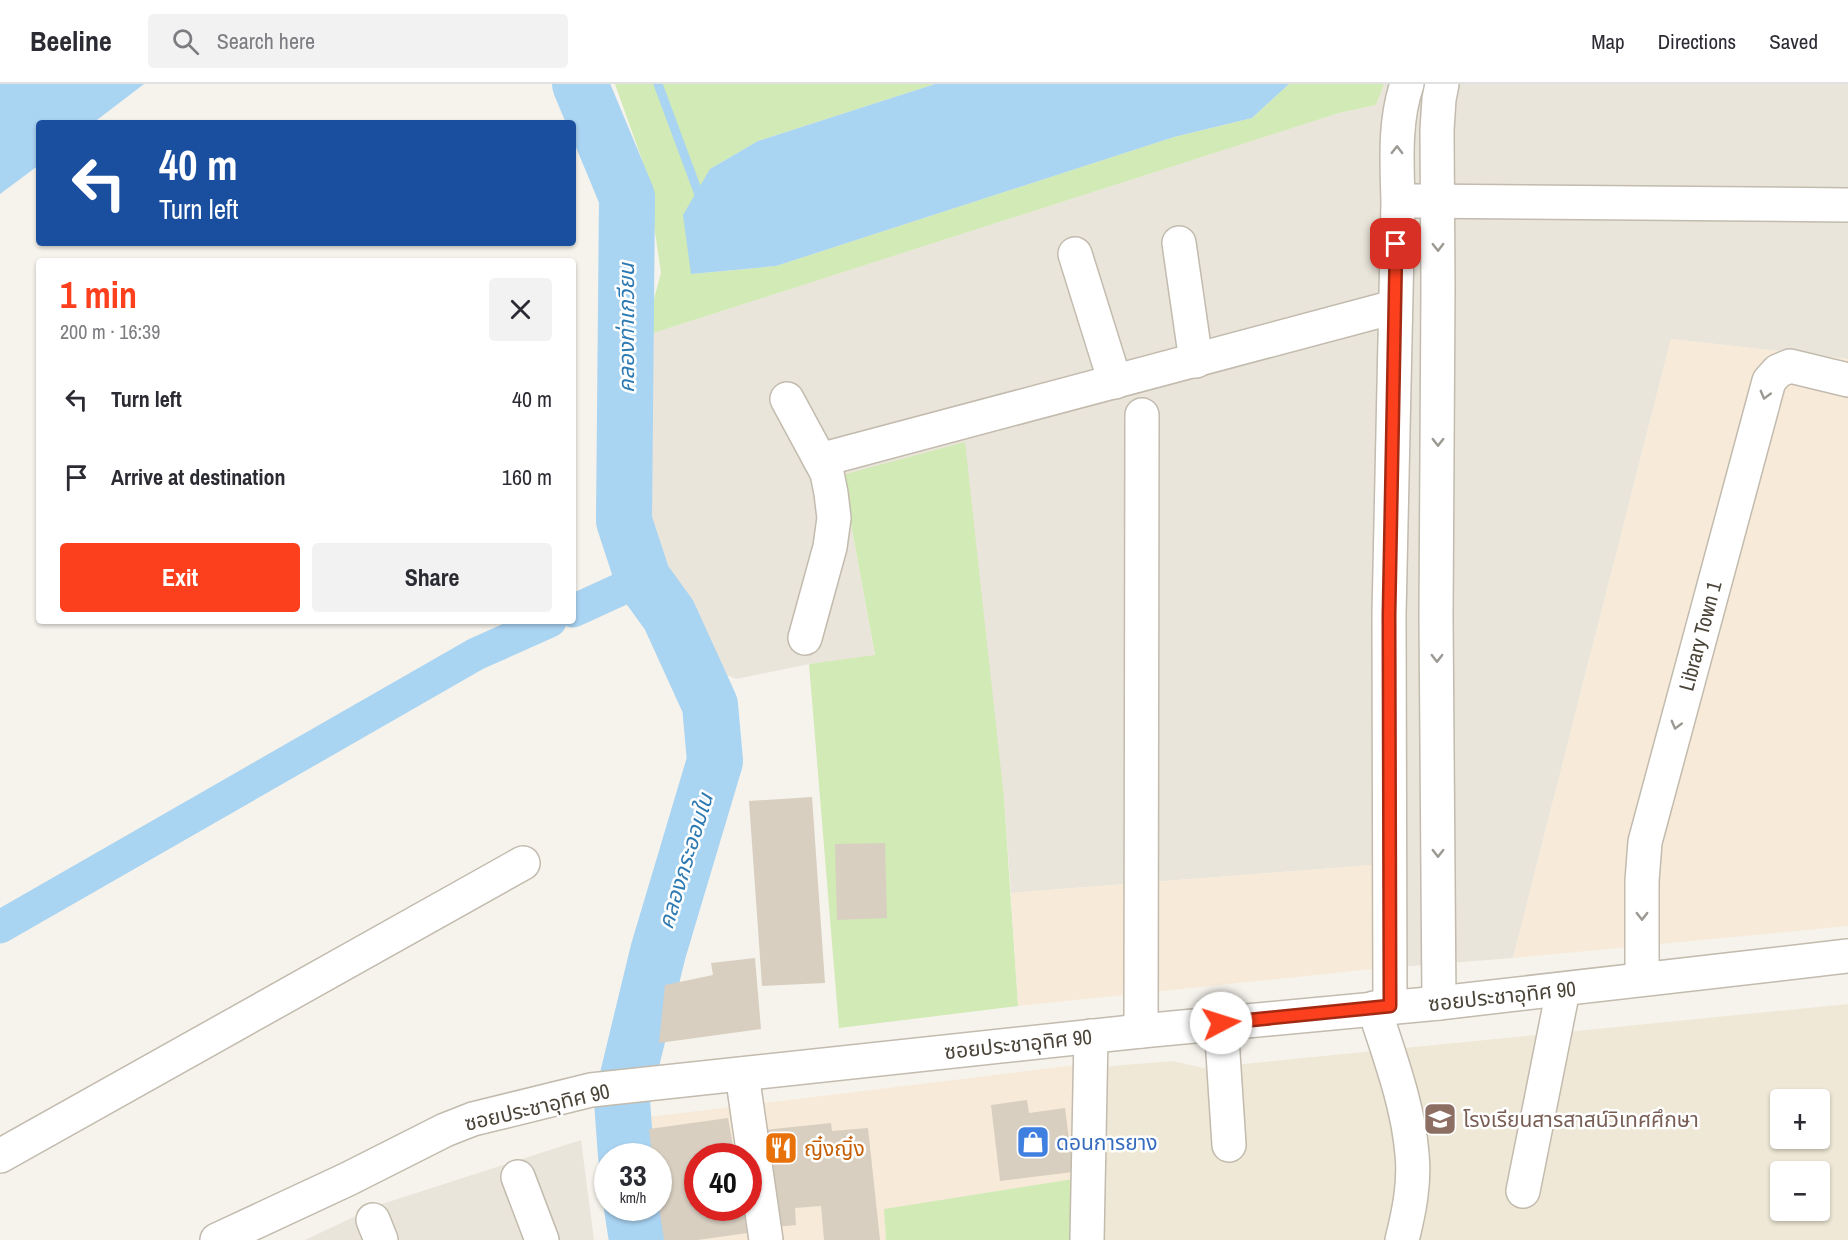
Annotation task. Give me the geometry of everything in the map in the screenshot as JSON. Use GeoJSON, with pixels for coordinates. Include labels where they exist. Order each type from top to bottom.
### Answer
{"type":"FeatureCollection","features":[{"type":"Feature","properties":{"kind":"street"},"geometry":{"type":"LineString","coordinates":[[1402,1240],[1411,1203],[1412,1154],[1382,1007],[1394,307],[1398,202],[1397,126],[1407,84]]}},
{"type":"Feature","properties":{"kind":"street"},"geometry":{"type":"LineString","coordinates":[[1439,1003],[1436,617],[1437,130],[1438,99],[1442,84]]}},
{"type":"Feature","properties":{"kind":"street"},"geometry":{"type":"LineString","coordinates":[[1398,202],[1848,205]]}},
{"type":"Feature","properties":{"kind":"street"},"geometry":{"type":"LineString","coordinates":[[1179,243],[1196,361]]}},
{"type":"Feature","properties":{"kind":"street"},"geometry":{"type":"LineString","coordinates":[[1076,254],[1115,382]]}},
{"type":"Feature","properties":{"kind":"street"},"geometry":{"type":"LineString","coordinates":[[820,460],[1394,307]]}},
{"type":"Feature","properties":{"kind":"street","name":"Library Town 1"},"geometry":{"type":"LineString","coordinates":[[1642,979],[1642,881],[1645,842],[1769,381],[1778,371],[1790,366],[1848,380]]}},
{"type":"Feature","properties":{"kind":"street"},"geometry":{"type":"LineString","coordinates":[[787,399],[826,473],[834,518],[830,547],[805,638]]}},
{"type":"Feature","properties":{"kind":"street"},"geometry":{"type":"LineString","coordinates":[[1141,1031],[1142,415]]}},
{"type":"Feature","properties":{"kind":"street"},"geometry":{"type":"LineString","coordinates":[[1389,615],[1436,617]]}},
{"type":"Feature","properties":{"kind":"street"},"geometry":{"type":"LineString","coordinates":[[0,1156],[523,863]]}},
{"type":"Feature","properties":{"kind":"street","name":"ซอยประชาอุทิศ 90"},"geometry":{"type":"LineString","coordinates":[[217,1240],[348,1179],[445,1130],[473,1119],[591,1090],[1091,1036],[1563,990],[1848,956]]}},
{"type":"Feature","properties":{"kind":"street"},"geometry":{"type":"LineString","coordinates":[[1523,1191],[1563,990]]}},
{"type":"Feature","properties":{"kind":"street"},"geometry":{"type":"LineString","coordinates":[[1221,1023],[1229,1145]]}},
{"type":"Feature","properties":{"kind":"street"},"geometry":{"type":"LineString","coordinates":[[1088,1240],[1091,1036]]}},
{"type":"Feature","properties":{"kind":"street"},"geometry":{"type":"LineString","coordinates":[[742,1074],[766,1240]]}},
{"type":"Feature","properties":{"kind":"street"},"geometry":{"type":"LineString","coordinates":[[518,1177],[542,1240]]}},
{"type":"Feature","properties":{"kind":"shaded area"},"geometry":{"type":"Polygon","coordinates":[[[1384,84],[1848,84],[1848,359],[1671,339],[1513,958],[1372,969],[1372,865],[1011,893],[1004,798],[842,475],[875,656],[809,664],[736,679],[718,671],[641,539],[636,423],[636,356],[644,336],[1339,113],[1376,105],[1384,84]]]}},
{"type":"Feature","properties":{"kind":"shaded area"},"geometry":{"type":"Polygon","coordinates":[[[1671,339],[1848,359],[1848,926],[1513,958],[1671,339]]]}},
{"type":"Feature","properties":{"kind":"shaded area"},"geometry":{"type":"Polygon","coordinates":[[[1372,865],[1372,969],[1018,1006],[1011,893],[1372,865]]]}},
{"type":"Feature","properties":{"kind":"shaded area","name":"โรงเรียนสารสาสน์วิเทศศึกษา"},"geometry":{"type":"Polygon","coordinates":[[[1848,1004],[1848,1240],[1097,1240],[1100,1067],[1173,1061],[1203,1068],[1848,1004]]]}},
{"type":"Feature","properties":{"kind":"shaded area"},"geometry":{"type":"Polygon","coordinates":[[[1085,1064],[1080,1178],[885,1209],[886,1240],[659,1240],[655,1221],[672,1221],[672,1143],[643,1143],[640,1118],[1085,1064]]]}},
{"type":"Feature","properties":{"kind":"shaded area"},"geometry":{"type":"Polygon","coordinates":[[[581,1140],[594,1240],[305,1240],[379,1205],[581,1140]]]}},
{"type":"Feature","properties":{"kind":"green space"},"geometry":{"type":"Polygon","coordinates":[[[615,84],[935,84],[758,141],[710,169],[691,274],[776,266],[1174,137],[1252,118],[1289,84],[1384,84],[1376,105],[1339,113],[644,336],[661,273],[646,171],[615,84]]]}},
{"type":"Feature","properties":{"kind":"green space"},"geometry":{"type":"Polygon","coordinates":[[[965,442],[1004,798],[1018,1006],[839,1028],[809,664],[875,655],[842,475],[965,442]]]}},
{"type":"Feature","properties":{"kind":"green space"},"geometry":{"type":"Polygon","coordinates":[[[1080,1178],[1078,1240],[886,1240],[884,1209],[1080,1178]]]}},
{"type":"Feature","properties":{"kind":"water"},"geometry":{"type":"Polygon","coordinates":[[[0,84],[144,84],[97,120],[36,120],[36,167],[0,194],[0,84]]]}},
{"type":"Feature","properties":{"kind":"water"},"geometry":{"type":"Polygon","coordinates":[[[935,84],[1289,84],[1252,118],[1174,137],[776,266],[691,274],[683,215],[710,169],[758,141],[935,84]]]}},
{"type":"Feature","properties":{"kind":"building"},"geometry":{"type":"Polygon","coordinates":[[[812,797],[825,983],[762,986],[749,801],[812,797]]]}},
{"type":"Feature","properties":{"kind":"building"},"geometry":{"type":"Polygon","coordinates":[[[885,843],[887,918],[837,920],[835,844],[885,843]]]}},
{"type":"Feature","properties":{"kind":"building"},"geometry":{"type":"Polygon","coordinates":[[[755,958],[761,1029],[659,1043],[665,985],[713,975],[711,963],[755,958]]]}},
{"type":"Feature","properties":{"kind":"building","name":"ดอนการยาง"},"geometry":{"type":"Polygon","coordinates":[[[1027,1100],[1029,1113],[1065,1108],[1073,1172],[1000,1181],[991,1105],[1027,1100]]]}},
{"type":"Feature","properties":{"kind":"building"},"geometry":{"type":"Polygon","coordinates":[[[728,1118],[733,1143],[684,1143],[684,1221],[745,1221],[747,1233],[698,1240],[664,1240],[661,1221],[672,1221],[672,1143],[651,1143],[649,1129],[728,1118]]]}},
{"type":"Feature","properties":{"kind":"building"},"geometry":{"type":"Polygon","coordinates":[[[831,1123],[832,1131],[868,1128],[880,1240],[824,1240],[821,1206],[795,1208],[796,1225],[775,1227],[764,1130],[831,1123]]]}},
{"type":"Feature","properties":{"kind":"waterway","name":"คลองกระออมใน"},"geometry":{"type":"LineString","coordinates":[[580,84],[627,197],[624,521],[643,579],[669,615],[710,705],[715,761],[658,952],[622,1101],[625,1143]]}},
{"type":"Feature","properties":{"kind":"waterway"},"geometry":{"type":"LineString","coordinates":[[658,84],[701,200]]}},
{"type":"Feature","properties":{"kind":"waterway"},"geometry":{"type":"LineString","coordinates":[[576,610],[643,579]]}},
{"type":"Feature","properties":{"kind":"waterway"},"geometry":{"type":"LineString","coordinates":[[0,927],[476,654],[543,624]]}},
{"type":"Feature","properties":{"kind":"waterway","name":"คลองกระออมใน"},"geometry":{"type":"LineString","coordinates":[[634,1221],[637,1240]]}},
{"type":"Feature","properties":{"kind":"place","name":"โรงเรียนสารสาสน์วิเทศศึกษา"},"geometry":{"type":"Point","coordinates":[1440,1119]}},
{"type":"Feature","properties":{"kind":"place","name":"ดอนการยาง"},"geometry":{"type":"Point","coordinates":[1033,1142]}},
{"type":"Feature","properties":{"kind":"place","name":"ญิ๋งญิ๋ง"},"geometry":{"type":"Point","coordinates":[781,1148]}},
{"type":"Feature","properties":{"kind":"route"},"geometry":{"type":"LineString","coordinates":[[1221,1023],[1390,1006],[1389,615],[1396,244]]}},
{"type":"Feature","properties":{"kind":"water label","name":"คลองท่าเกวียน"},"geometry":{"type":"Point","coordinates":[626,328]}}]}
